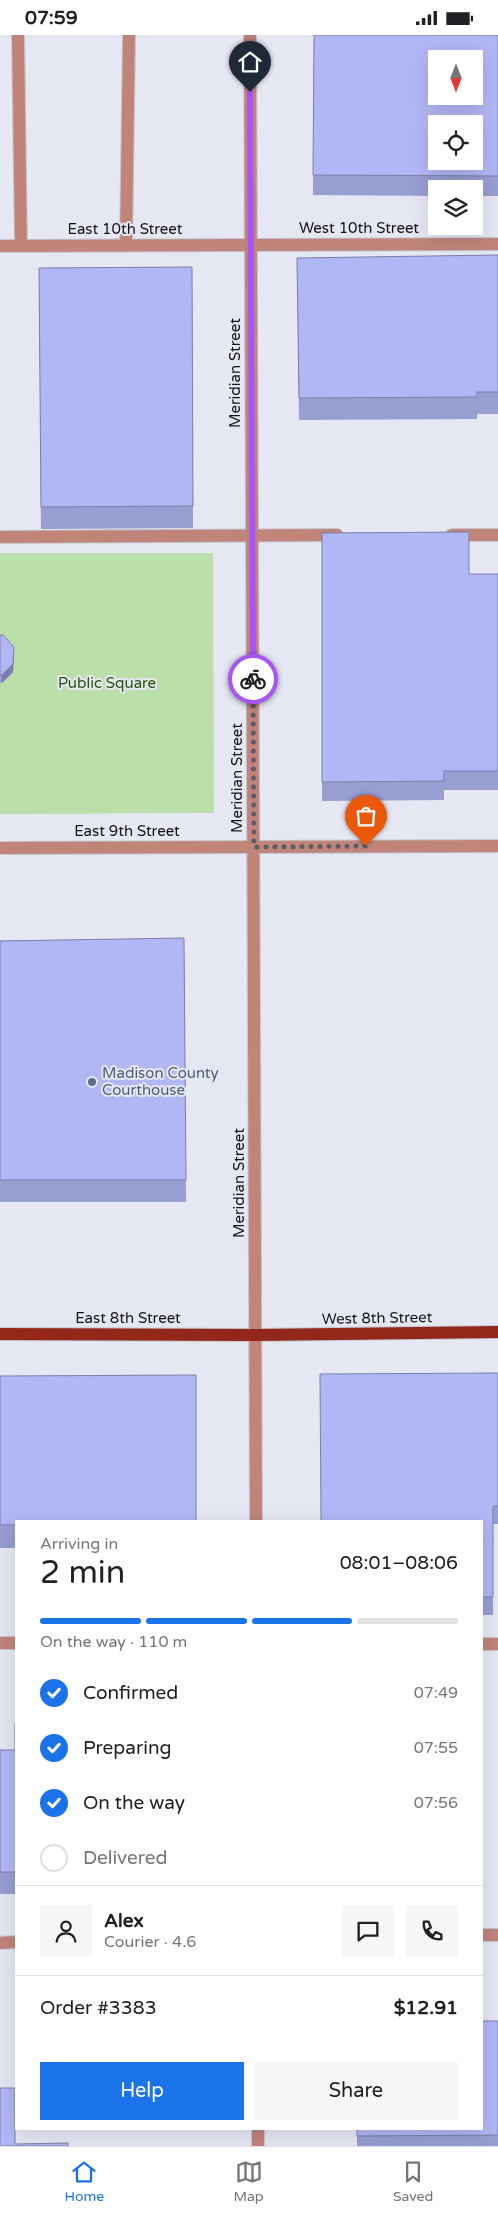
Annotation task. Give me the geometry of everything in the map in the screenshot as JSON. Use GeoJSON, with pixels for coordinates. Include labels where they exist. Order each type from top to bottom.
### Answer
{"type":"FeatureCollection","features":[{"type":"Feature","properties":{"kind":"main road","name":"West 8th Street"},"geometry":{"type":"LineString","coordinates":[[256,1335],[498,1332]]}},
{"type":"Feature","properties":{"kind":"main road","name":"East 8th Street"},"geometry":{"type":"LineString","coordinates":[[0,1334],[256,1335]]}},
{"type":"Feature","properties":{"kind":"street"},"geometry":{"type":"LineString","coordinates":[[18,35],[21,246]]}},
{"type":"Feature","properties":{"kind":"street"},"geometry":{"type":"LineString","coordinates":[[126,245],[128,35]]}},
{"type":"Feature","properties":{"kind":"street","name":"Meridian Street"},"geometry":{"type":"LineString","coordinates":[[250,35],[256,1520]]}},
{"type":"Feature","properties":{"kind":"street","name":"West 10th Street"},"geometry":{"type":"LineString","coordinates":[[251,245],[498,244]]}},
{"type":"Feature","properties":{"kind":"street","name":"East 10th Street"},"geometry":{"type":"LineString","coordinates":[[0,246],[251,245]]}},
{"type":"Feature","properties":{"kind":"street"},"geometry":{"type":"LineString","coordinates":[[0,537],[350,535]]}},
{"type":"Feature","properties":{"kind":"street"},"geometry":{"type":"LineString","coordinates":[[439,535],[498,535]]}},
{"type":"Feature","properties":{"kind":"street","name":"East 9th Street"},"geometry":{"type":"LineString","coordinates":[[0,848],[498,846]]}},
{"type":"Feature","properties":{"kind":"street"},"geometry":{"type":"LineString","coordinates":[[0,1643],[15,1643]]}},
{"type":"Feature","properties":{"kind":"street"},"geometry":{"type":"LineString","coordinates":[[483,1644],[498,1644]]}},
{"type":"Feature","properties":{"kind":"street"},"geometry":{"type":"LineString","coordinates":[[483,1935],[498,1935]]}},
{"type":"Feature","properties":{"kind":"street"},"geometry":{"type":"LineString","coordinates":[[0,1943],[15,1943]]}},
{"type":"Feature","properties":{"kind":"street"},"geometry":{"type":"LineString","coordinates":[[258,2130],[258,2146]]}},
{"type":"Feature","properties":{"kind":"green space","name":"Public Square"},"geometry":{"type":"Polygon","coordinates":[[[0,553],[213,553],[214,813],[0,814],[0,553]]]}},
{"type":"Feature","properties":{"kind":"building"},"geometry":{"type":"Polygon","coordinates":[[[314,35],[498,35],[498,176],[313,175],[314,35]]]}},
{"type":"Feature","properties":{"kind":"building"},"geometry":{"type":"Polygon","coordinates":[[[498,255],[498,392],[477,392],[477,397],[299,398],[297,258],[498,255]]]}},
{"type":"Feature","properties":{"kind":"building"},"geometry":{"type":"Polygon","coordinates":[[[192,267],[193,506],[41,507],[39,268],[192,267]]]}},
{"type":"Feature","properties":{"kind":"building"},"geometry":{"type":"Polygon","coordinates":[[[469,532],[469,574],[498,574],[498,771],[444,771],[444,781],[322,782],[322,533],[469,532]]]}},
{"type":"Feature","properties":{"kind":"building"},"geometry":{"type":"Polygon","coordinates":[[[0,635],[3,635],[14,647],[13,664],[2,675],[0,675],[0,635]]]}},
{"type":"Feature","properties":{"kind":"building","name":"Madison County Courthouse"},"geometry":{"type":"Polygon","coordinates":[[[184,938],[186,1180],[0,1180],[0,941],[184,938]]]}},
{"type":"Feature","properties":{"kind":"building"},"geometry":{"type":"Polygon","coordinates":[[[498,1373],[498,1506],[493,1506],[493,1597],[483,1597],[483,1520],[321,1520],[320,1374],[498,1373]]]}},
{"type":"Feature","properties":{"kind":"building"},"geometry":{"type":"Polygon","coordinates":[[[196,1375],[196,1520],[15,1520],[15,1525],[0,1525],[0,1376],[196,1375]]]}},
{"type":"Feature","properties":{"kind":"building"},"geometry":{"type":"Polygon","coordinates":[[[0,1750],[15,1750],[15,1872],[0,1872],[0,1750]]]}},
{"type":"Feature","properties":{"kind":"building"},"geometry":{"type":"Polygon","coordinates":[[[483,2021],[498,2021],[498,2135],[357,2136],[357,2130],[483,2130],[483,2021]]]}},
{"type":"Feature","properties":{"kind":"building"},"geometry":{"type":"Polygon","coordinates":[[[0,2088],[15,2088],[15,2144],[68,2143],[68,2146],[0,2146],[0,2088]]]}},
{"type":"Feature","properties":{"kind":"way so far"},"geometry":{"type":"LineString","coordinates":[[253,679],[254,847],[366,846]]}},
{"type":"Feature","properties":{"kind":"place","name":"Madison County Courthouse"},"geometry":{"type":"Point","coordinates":[92,1082]}},
{"type":"Feature","properties":{"kind":"route"},"geometry":{"type":"LineString","coordinates":[[250,92],[253,679]]}}]}
